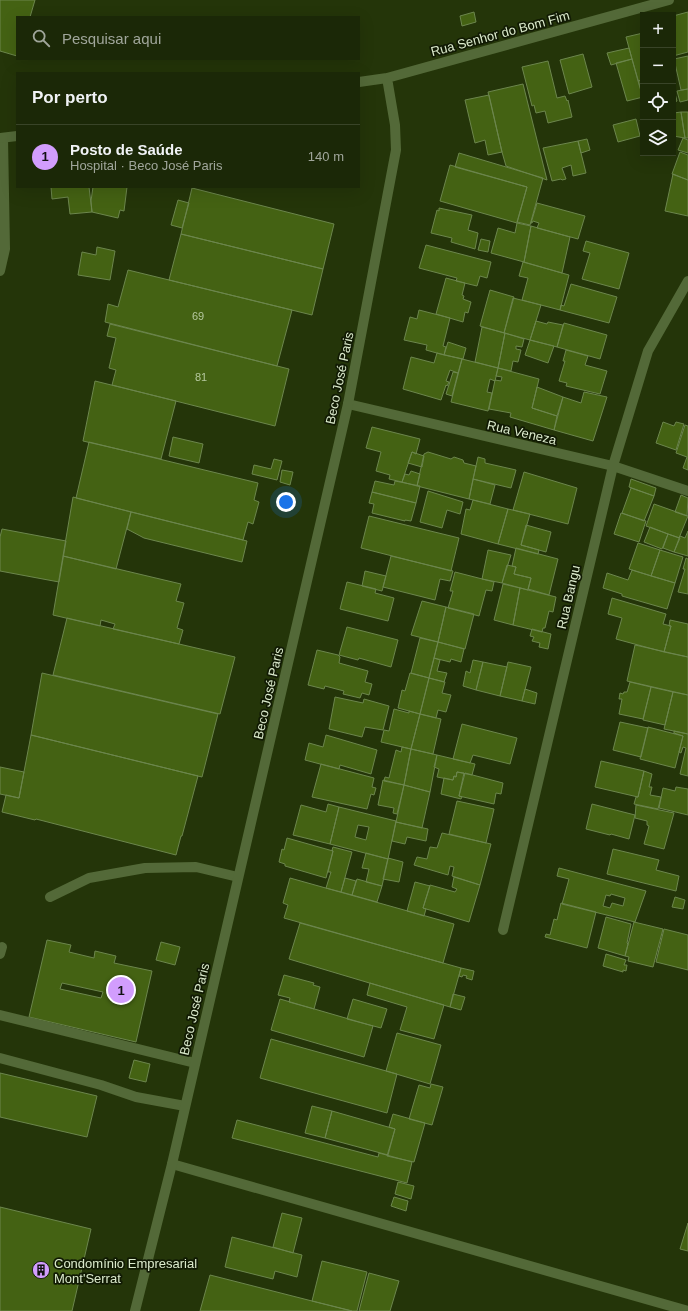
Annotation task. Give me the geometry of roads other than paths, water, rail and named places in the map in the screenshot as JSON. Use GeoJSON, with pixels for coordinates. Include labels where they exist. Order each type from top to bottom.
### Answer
{"type":"FeatureCollection","features":[{"type":"Feature","properties":{"kind":"street","name":"Rua Senhor do Bom Fim"},"geometry":{"type":"LineString","coordinates":[[360,82],[387,78],[669,0]]}},
{"type":"Feature","properties":{"kind":"street","name":"Beco José Paris"},"geometry":{"type":"LineString","coordinates":[[135,1311],[172,1164],[348,404],[396,150],[395,125],[387,78]]}},
{"type":"Feature","properties":{"kind":"street"},"geometry":{"type":"LineString","coordinates":[[0,271],[5,249],[1,138],[16,136]]}},
{"type":"Feature","properties":{"kind":"street","name":"Rua Bangu"},"geometry":{"type":"LineString","coordinates":[[503,930],[613,466],[648,352],[688,281]]}},
{"type":"Feature","properties":{"kind":"street","name":"Rua Veneza"},"geometry":{"type":"LineString","coordinates":[[348,404],[613,466],[688,491]]}},
{"type":"Feature","properties":{"kind":"street"},"geometry":{"type":"LineString","coordinates":[[50,897],[89,878],[145,868],[196,867],[238,876]]}},
{"type":"Feature","properties":{"kind":"street"},"geometry":{"type":"LineString","coordinates":[[0,1015],[195,1063]]}},
{"type":"Feature","properties":{"kind":"street"},"geometry":{"type":"LineString","coordinates":[[0,1058],[101,1085],[136,1097],[185,1106]]}},
{"type":"Feature","properties":{"kind":"street"},"geometry":{"type":"LineString","coordinates":[[172,1164],[688,1310]]}},
{"type":"Feature","properties":{"kind":"place","name":"Posto de Saúde"},"geometry":{"type":"Point","coordinates":[121,990]}},
{"type":"Feature","properties":{"kind":"place","name":"Condomínio Empresarial Mont'Serrat"},"geometry":{"type":"Point","coordinates":[41,1270]}}]}
